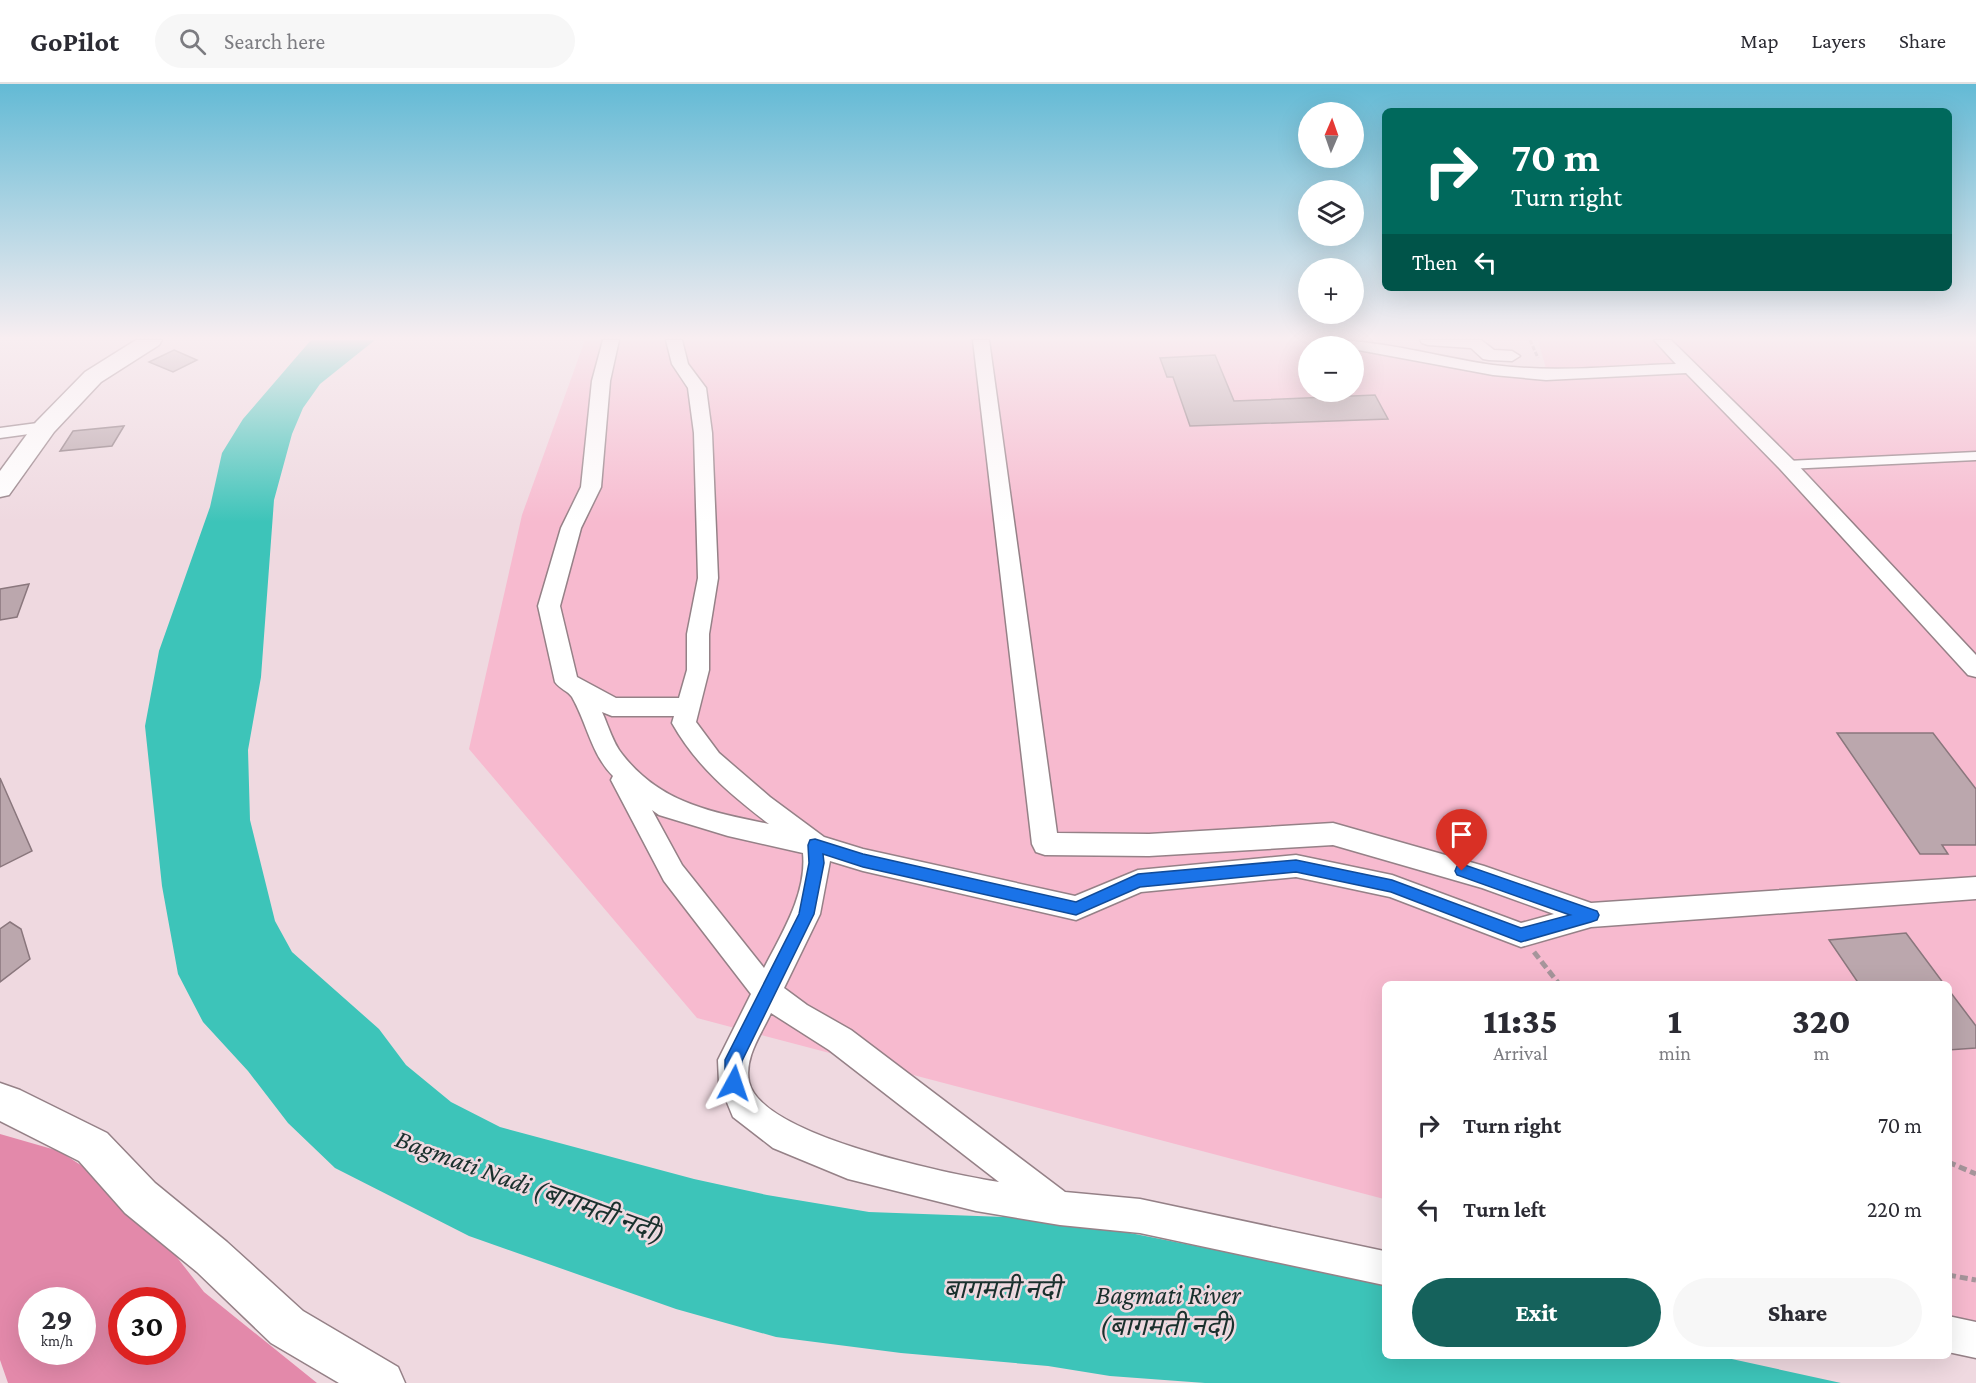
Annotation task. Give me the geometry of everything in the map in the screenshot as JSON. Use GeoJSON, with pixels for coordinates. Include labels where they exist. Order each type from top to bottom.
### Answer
{"type":"FeatureCollection","features":[{"type":"Feature","properties":{"kind":"main road"},"geometry":{"type":"LineString","coordinates":[[0,489],[45,428],[71,401]]}},
{"type":"Feature","properties":{"kind":"street"},"geometry":{"type":"LineString","coordinates":[[598,401],[591,487],[571,528],[549,606],[567,682],[612,707],[687,707]]}},
{"type":"Feature","properties":{"kind":"street"},"geometry":{"type":"LineString","coordinates":[[699,401],[703,433],[708,578],[698,634],[698,670],[684,723],[695,744],[719,771],[815,845],[817,863],[806,914],[734,1060],[734,1083],[744,1106],[784,1137],[848,1163],[976,1195],[1059,1208],[1140,1216],[1382,1268]]}},
{"type":"Feature","properties":{"kind":"street"},"geometry":{"type":"LineString","coordinates":[[989,401],[1045,844],[1149,845],[1333,834],[1484,877],[1591,915]]}},
{"type":"Feature","properties":{"kind":"street"},"geometry":{"type":"LineString","coordinates":[[1721,401],[1787,465],[1976,669]]}},
{"type":"Feature","properties":{"kind":"street"},"geometry":{"type":"LineString","coordinates":[[0,433],[45,428]]}},
{"type":"Feature","properties":{"kind":"street"},"geometry":{"type":"LineString","coordinates":[[1787,465],[1976,456]]}},
{"type":"Feature","properties":{"kind":"street"},"geometry":{"type":"LineString","coordinates":[[579,687],[611,759],[655,836],[673,873],[767,993],[797,1015],[840,1040],[1059,1208]]}},
{"type":"Feature","properties":{"kind":"street"},"geometry":{"type":"LineString","coordinates":[[611,759],[639,787],[668,808],[728,826],[815,845],[863,860],[1076,908],[1138,881],[1296,866],[1392,886],[1521,935],[1591,915],[1976,888]]}},
{"type":"Feature","properties":{"kind":"street"},"geometry":{"type":"LineString","coordinates":[[0,1102],[93,1147],[140,1198],[212,1257],[287,1327],[382,1383]]}},
{"type":"Feature","properties":{"kind":"street"},"geometry":{"type":"LineString","coordinates":[[1952,1335],[1976,1340]]}},
{"type":"Feature","properties":{"kind":"path"},"geometry":{"type":"LineString","coordinates":[[1521,935],[1557,981]]}},
{"type":"Feature","properties":{"kind":"path"},"geometry":{"type":"LineString","coordinates":[[1952,1164],[1976,1174]]}},
{"type":"Feature","properties":{"kind":"path"},"geometry":{"type":"LineString","coordinates":[[1952,1276],[1976,1280]]}},
{"type":"Feature","properties":{"kind":"shaded area"},"geometry":{"type":"Polygon","coordinates":[[[563,401],[1976,401],[1976,1324],[1952,1320],[1952,981],[1382,981],[1382,1198],[697,1018],[469,749],[522,515],[563,401]]]}},
{"type":"Feature","properties":{"kind":"shaded area"},"geometry":{"type":"Polygon","coordinates":[[[0,1134],[59,1151],[130,1197],[204,1292],[317,1383],[8,1383],[0,1360],[0,1134]]]}},
{"type":"Feature","properties":{"kind":"water","name":"बागमती नदी"},"geometry":{"type":"Polygon","coordinates":[[[259,401],[308,401],[292,434],[274,500],[261,677],[248,750],[250,820],[275,921],[292,952],[379,1029],[406,1065],[451,1102],[500,1127],[694,1179],[767,1195],[869,1212],[1059,1219],[1382,1283],[1382,1359],[1732,1359],[1841,1383],[1205,1383],[1110,1376],[1048,1366],[901,1353],[776,1337],[676,1309],[469,1236],[335,1168],[288,1123],[248,1071],[203,1022],[178,974],[162,886],[145,726],[159,651],[210,507],[222,453],[243,419],[259,401]]]}},
{"type":"Feature","properties":{"kind":"building"},"geometry":{"type":"Polygon","coordinates":[[[1181,401],[1378,401],[1388,419],[1190,426],[1181,401]]]}},
{"type":"Feature","properties":{"kind":"building"},"geometry":{"type":"Polygon","coordinates":[[[124,426],[112,446],[60,451],[73,431],[124,426]]]}},
{"type":"Feature","properties":{"kind":"building"},"geometry":{"type":"Polygon","coordinates":[[[29,584],[17,617],[0,620],[0,589],[29,584]]]}},
{"type":"Feature","properties":{"kind":"building"},"geometry":{"type":"Polygon","coordinates":[[[1837,733],[1933,733],[1976,789],[1976,845],[1942,845],[1948,854],[1920,854],[1837,733]]]}},
{"type":"Feature","properties":{"kind":"building"},"geometry":{"type":"Polygon","coordinates":[[[0,778],[32,851],[0,867],[0,778]]]}},
{"type":"Feature","properties":{"kind":"building"},"geometry":{"type":"Polygon","coordinates":[[[10,922],[21,929],[30,959],[0,982],[0,929],[10,922]]]}},
{"type":"Feature","properties":{"kind":"building"},"geometry":{"type":"Polygon","coordinates":[[[1906,933],[1942,981],[1857,981],[1829,940],[1906,933]]]}},
{"type":"Feature","properties":{"kind":"building"},"geometry":{"type":"Polygon","coordinates":[[[1952,994],[1976,1026],[1976,1048],[1952,1050],[1952,994]]]}},
{"type":"Feature","properties":{"kind":"route"},"geometry":{"type":"LineString","coordinates":[[734,1083],[734,1060],[806,914],[817,863],[815,845],[863,860],[1076,908],[1138,881],[1296,866],[1392,886],[1521,935],[1591,915],[1462,871]]}},
{"type":"Feature","properties":{"kind":"water label","name":"Bagmati Nadi (बागमती नदी)"},"geometry":{"type":"Point","coordinates":[530,1186]}},
{"type":"Feature","properties":{"kind":"water label","name":"Bagmati River (बागमती नदी)"},"geometry":{"type":"Point","coordinates":[1168,1310]}}]}
